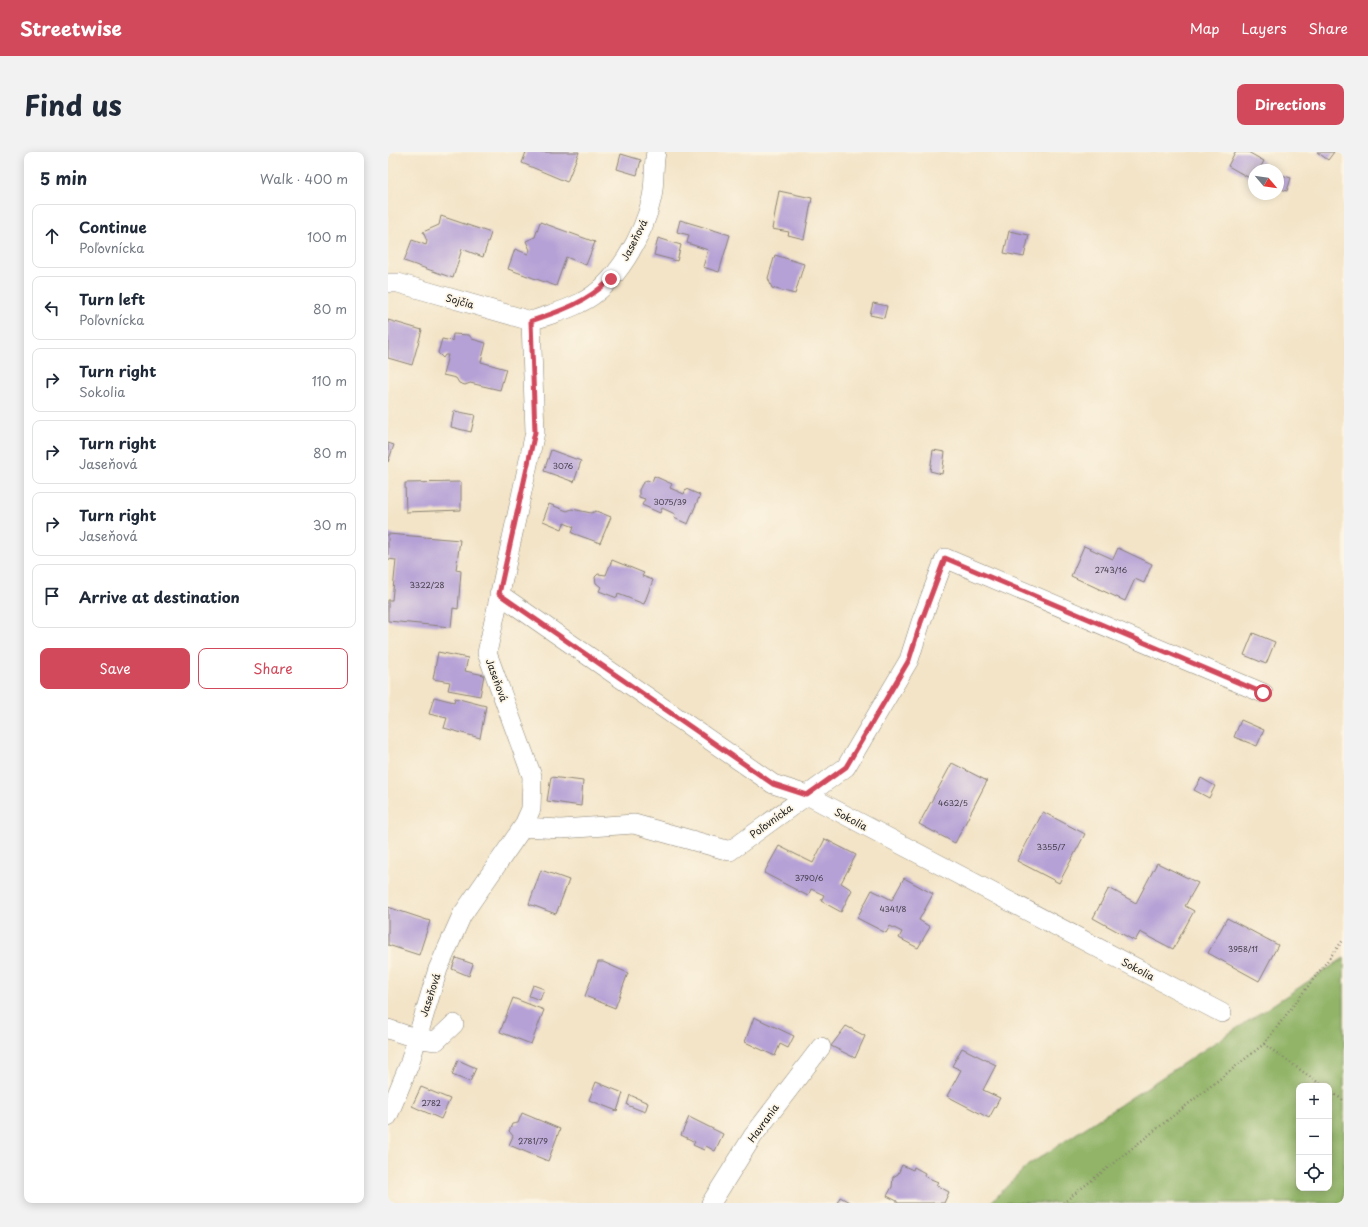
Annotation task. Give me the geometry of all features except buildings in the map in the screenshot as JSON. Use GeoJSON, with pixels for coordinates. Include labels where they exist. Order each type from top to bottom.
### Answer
{"type":"FeatureCollection","features":[{"type":"Feature","properties":{"kind":"street","name":"Jaseňová"},"geometry":{"type":"LineString","coordinates":[[388,1116],[409,1065],[415,1038],[438,970],[462,915],[522,826],[531,809],[532,776],[487,654],[535,432],[531,321],[581,303],[596,294],[611,279],[627,257],[645,223],[653,191],[656,152]]}},
{"type":"Feature","properties":{"kind":"street","name":"Sojčia"},"geometry":{"type":"LineString","coordinates":[[388,282],[531,321]]}},
{"type":"Feature","properties":{"kind":"street","name":"Poľovnícka"},"geometry":{"type":"LineString","coordinates":[[522,826],[562,829],[634,824],[730,851],[846,767],[909,660],[921,622],[945,558],[1263,693]]}},
{"type":"Feature","properties":{"kind":"street","name":"Sokolia"},"geometry":{"type":"LineString","coordinates":[[499,594],[773,784],[807,795],[1222,1013]]}},
{"type":"Feature","properties":{"kind":"street"},"geometry":{"type":"LineString","coordinates":[[388,1029],[415,1038],[436,1041],[454,1024]]}},
{"type":"Feature","properties":{"kind":"street","name":"Havrania"},"geometry":{"type":"LineString","coordinates":[[711,1203],[753,1136],[821,1047]]}},
{"type":"Feature","properties":{"kind":"path"},"geometry":{"type":"LineString","coordinates":[[1063,1203],[1264,1044],[1344,939]]}},
{"type":"Feature","properties":{"kind":"path"},"geometry":{"type":"LineString","coordinates":[[1264,1044],[1319,1083]]}},
{"type":"Feature","properties":{"kind":"path"},"geometry":{"type":"LineString","coordinates":[[1332,1092],[1344,1101]]}},
{"type":"Feature","properties":{"kind":"green space"},"geometry":{"type":"Polygon","coordinates":[[[1344,958],[1344,1203],[990,1203],[1027,1166],[1344,958]]]}},
{"type":"Feature","properties":{"kind":"route"},"geometry":{"type":"LineString","coordinates":[[611,279],[596,294],[581,303],[531,321],[535,432],[499,594],[773,784],[807,795],[846,767],[909,660],[921,622],[945,558],[1263,693]]}}]}
